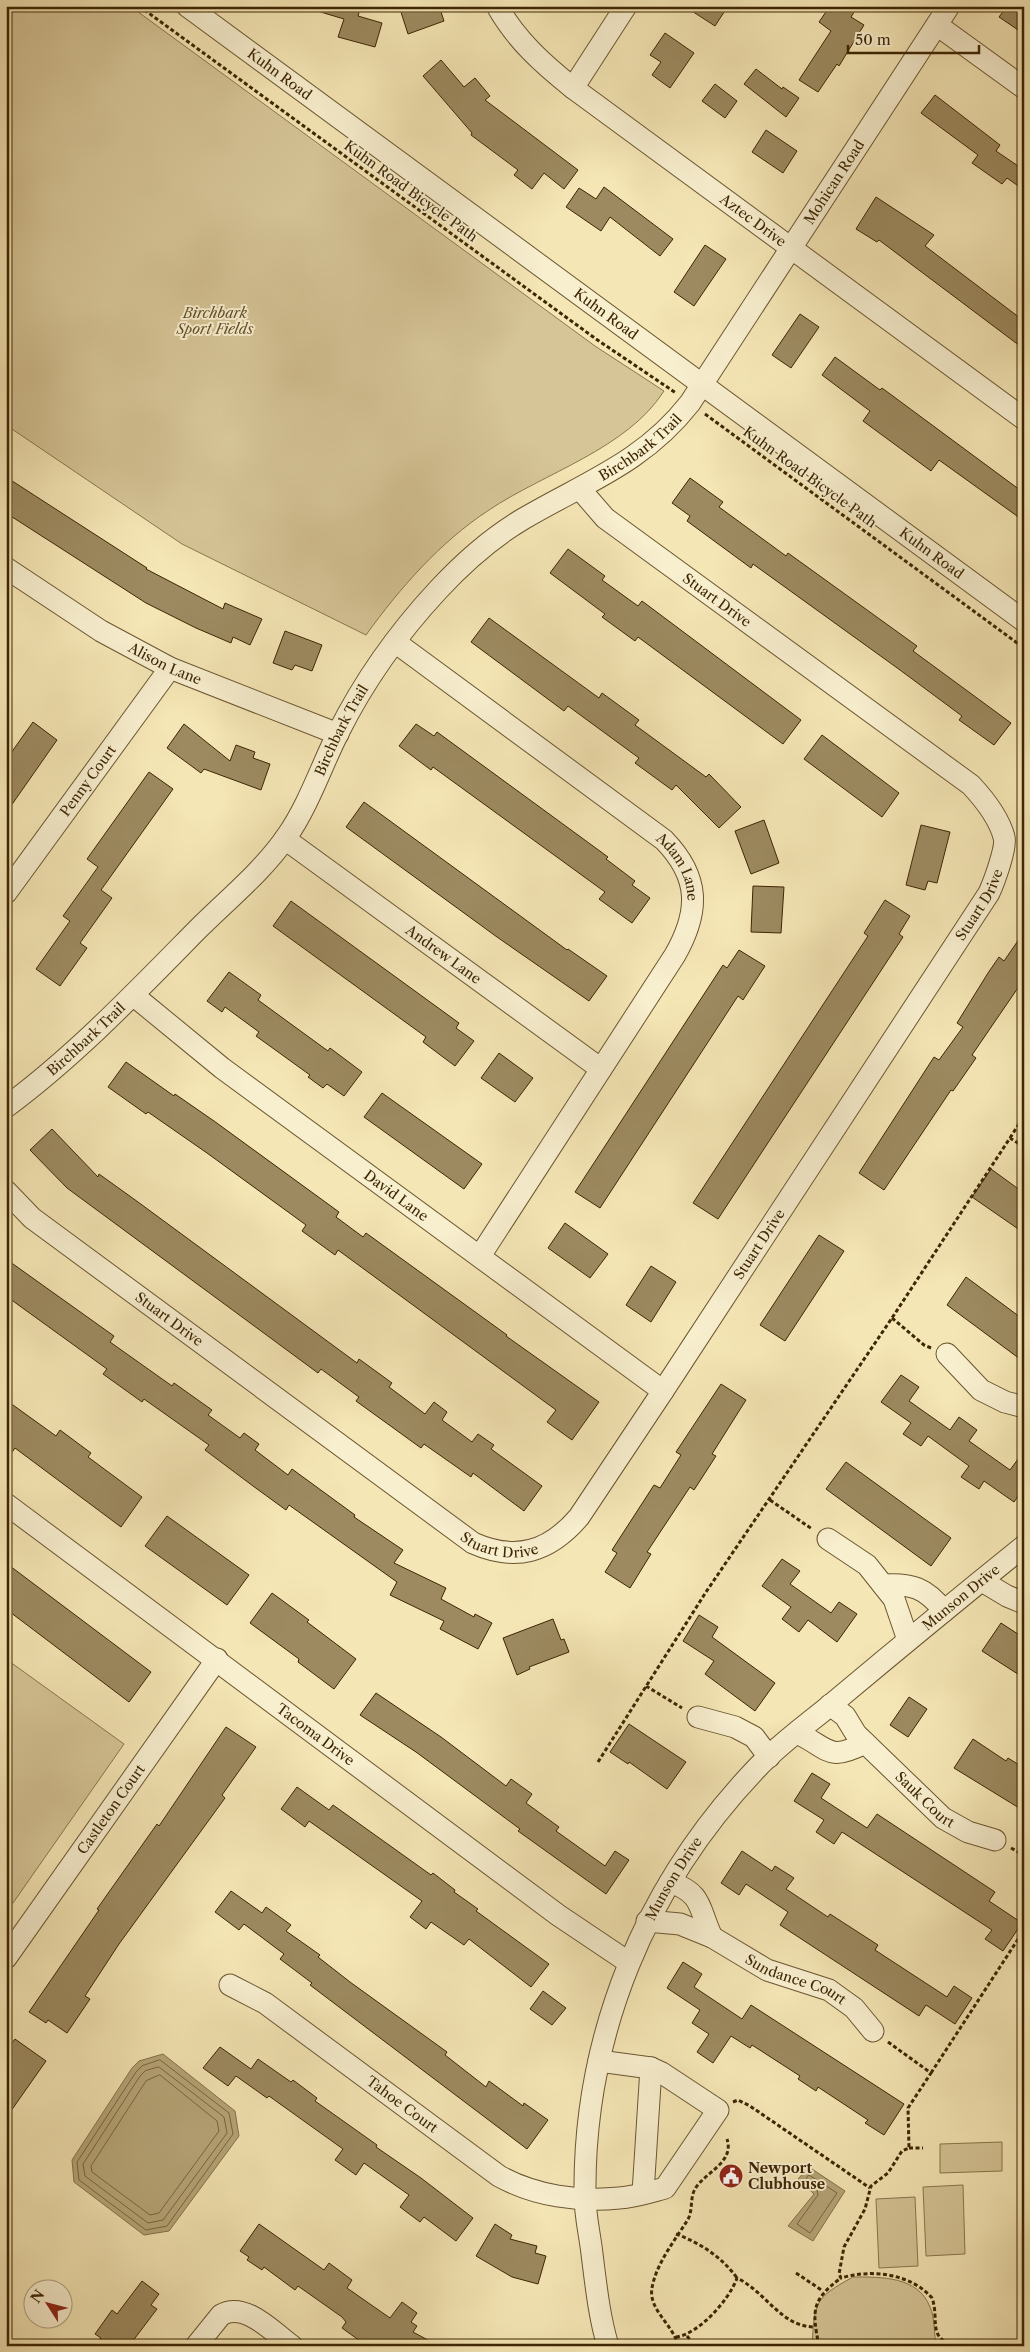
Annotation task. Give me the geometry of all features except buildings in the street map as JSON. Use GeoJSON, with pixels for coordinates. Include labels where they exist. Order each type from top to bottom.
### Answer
{"type":"FeatureCollection","features":[{"type":"Feature","properties":{"kind":"street","name":"Kuhn Road"},"geometry":{"type":"LineString","coordinates":[[187,6],[1024,621]]}},
{"type":"Feature","properties":{"kind":"street","name":"Aztec Drive"},"geometry":{"type":"LineString","coordinates":[[497,6],[505,20],[535,56],[572,88],[1024,419]]}},
{"type":"Feature","properties":{"kind":"street"},"geometry":{"type":"LineString","coordinates":[[572,88],[626,6]]}},
{"type":"Feature","properties":{"kind":"street","name":"Mohican Road"},"geometry":{"type":"LineString","coordinates":[[703,384],[949,6]]}},
{"type":"Feature","properties":{"kind":"street"},"geometry":{"type":"LineString","coordinates":[[937,24],[1024,88]]}},
{"type":"Feature","properties":{"kind":"street","name":"Birchbark Trail"},"geometry":{"type":"LineString","coordinates":[[6,1107],[37,1084],[78,1049],[268,859],[285,839],[299,819],[338,734],[369,679],[395,642],[439,589],[476,553],[499,534],[634,458],[656,441],[680,416],[703,384]]}},
{"type":"Feature","properties":{"kind":"street","name":"Stuart Drive"},"geometry":{"type":"LineString","coordinates":[[6,1191],[32,1218],[473,1543],[498,1552],[524,1552],[547,1545],[567,1531],[579,1517],[989,893],[997,877],[1005,838],[986,800],[970,785],[605,518],[580,489]]}},
{"type":"Feature","properties":{"kind":"street","name":"Alison Lane"},"geometry":{"type":"LineString","coordinates":[[6,568],[101,630],[170,668],[338,734]]}},
{"type":"Feature","properties":{"kind":"street","name":"Adam Lane"},"geometry":{"type":"LineString","coordinates":[[395,642],[664,840],[683,862],[689,876],[693,904],[684,938],[480,1256]]}},
{"type":"Feature","properties":{"kind":"street","name":"Penny Court"},"geometry":{"type":"LineString","coordinates":[[6,893],[170,668]]}},
{"type":"Feature","properties":{"kind":"street","name":"Andrew Lane"},"geometry":{"type":"LineString","coordinates":[[285,839],[601,1069]]}},
{"type":"Feature","properties":{"kind":"street","name":"David Lane"},"geometry":{"type":"LineString","coordinates":[[133,995],[222,1068],[663,1391]]}},
{"type":"Feature","properties":{"kind":"street"},"geometry":{"type":"LineString","coordinates":[[947,1354],[981,1390],[1005,1402],[1024,1407]]}},
{"type":"Feature","properties":{"kind":"street","name":"Tacoma Drive"},"geometry":{"type":"LineString","coordinates":[[6,1504],[217,1659],[558,1915],[628,1962]]}},
{"type":"Feature","properties":{"kind":"street"},"geometry":{"type":"LineString","coordinates":[[828,1539],[867,1566],[883,1585],[894,1599],[908,1640]]}},
{"type":"Feature","properties":{"kind":"street","name":"Munson Drive"},"geometry":{"type":"LineString","coordinates":[[608,2346],[599,2310],[585,2199],[589,2119],[599,2061],[613,2009],[628,1962],[648,1921],[685,1857],[706,1828],[757,1768],[908,1640],[982,1581],[1021,1554]]}},
{"type":"Feature","properties":{"kind":"street"},"geometry":{"type":"LineString","coordinates":[[982,1581],[1007,1596],[1024,1603]]}},
{"type":"Feature","properties":{"kind":"street"},"geometry":{"type":"LineString","coordinates":[[883,1585],[915,1586],[934,1598],[944,1611]]}},
{"type":"Feature","properties":{"kind":"street","name":"Castleton Court"},"geometry":{"type":"LineString","coordinates":[[6,1958],[217,1659]]}},
{"type":"Feature","properties":{"kind":"street","name":"Sauk Court"},"geometry":{"type":"LineString","coordinates":[[830,1705],[845,1716],[856,1734],[943,1818],[968,1832],[995,1840]]}},
{"type":"Feature","properties":{"kind":"street"},"geometry":{"type":"LineString","coordinates":[[698,1717],[734,1727],[754,1737],[769,1757]]}},
{"type":"Feature","properties":{"kind":"street"},"geometry":{"type":"LineString","coordinates":[[797,1733],[834,1754],[846,1753],[865,1743]]}},
{"type":"Feature","properties":{"kind":"street"},"geometry":{"type":"LineString","coordinates":[[670,1882],[688,1888],[696,1897],[712,1937]]}},
{"type":"Feature","properties":{"kind":"street","name":"Sundance Court"},"geometry":{"type":"LineString","coordinates":[[648,1921],[680,1924],[712,1937],[767,1970],[829,1990],[854,2008],[873,2032]]}},
{"type":"Feature","properties":{"kind":"street","name":"Tahoe Court"},"geometry":{"type":"LineString","coordinates":[[230,1985],[265,2003],[498,2176],[526,2189],[585,2199],[621,2198],[665,2188],[718,2110],[662,2073],[651,2068]]}},
{"type":"Feature","properties":{"kind":"street"},"geometry":{"type":"LineString","coordinates":[[599,2061],[651,2068],[643,2193]]}},
{"type":"Feature","properties":{"kind":"street"},"geometry":{"type":"LineString","coordinates":[[196,2346],[213,2323],[221,2315],[231,2311],[247,2313],[292,2346]]}},
{"type":"Feature","properties":{"kind":"path","name":"Kuhn Road Bicycle Path"},"geometry":{"type":"LineString","coordinates":[[142,7],[604,345],[673,391]]}},
{"type":"Feature","properties":{"kind":"path","name":"Kuhn Road Bicycle Path"},"geometry":{"type":"LineString","coordinates":[[704,413],[1024,648]]}},
{"type":"Feature","properties":{"kind":"path"},"geometry":{"type":"LineString","coordinates":[[598,1762],[706,1592],[892,1318],[1024,1116]]}},
{"type":"Feature","properties":{"kind":"path"},"geometry":{"type":"LineString","coordinates":[[1010,1138],[1024,1147]]}},
{"type":"Feature","properties":{"kind":"path"},"geometry":{"type":"LineString","coordinates":[[892,1318],[924,1345],[947,1354]]}},
{"type":"Feature","properties":{"kind":"path"},"geometry":{"type":"LineString","coordinates":[[770,1500],[828,1539]]}},
{"type":"Feature","properties":{"kind":"path"},"geometry":{"type":"LineString","coordinates":[[646,1686],[698,1717]]}},
{"type":"Feature","properties":{"kind":"path"},"geometry":{"type":"LineString","coordinates":[[909,2148],[908,2108],[1024,1930]]}},
{"type":"Feature","properties":{"kind":"path"},"geometry":{"type":"LineString","coordinates":[[873,2032],[931,2073]]}},
{"type":"Feature","properties":{"kind":"path"},"geometry":{"type":"LineString","coordinates":[[727,2105],[738,2100],[750,2106],[870,2188]]}},
{"type":"Feature","properties":{"kind":"path"},"geometry":{"type":"LineString","coordinates":[[678,2346],[676,2337],[656,2307],[652,2293],[654,2281],[676,2234],[688,2220],[694,2192],[703,2178],[724,2159],[728,2148],[727,2140]]}},
{"type":"Feature","properties":{"kind":"path"},"geometry":{"type":"LineString","coordinates":[[841,2278],[839,2274],[844,2247],[865,2209],[870,2188],[874,2182],[888,2173],[902,2152],[909,2148],[923,2148]]}},
{"type":"Feature","properties":{"kind":"path"},"geometry":{"type":"LineString","coordinates":[[676,2234],[708,2249],[732,2270],[737,2278],[753,2287],[794,2323],[803,2327],[815,2327]]}},
{"type":"Feature","properties":{"kind":"path"},"geometry":{"type":"LineString","coordinates":[[796,2273],[823,2291]]}},
{"type":"Feature","properties":{"kind":"path"},"geometry":{"type":"LineString","coordinates":[[809,2346],[819,2344],[815,2327],[816,2303],[823,2291],[841,2278],[851,2275],[875,2274],[893,2276],[919,2286],[932,2298],[938,2336],[944,2342],[956,2346]]}},
{"type":"Feature","properties":{"kind":"path"},"geometry":{"type":"LineString","coordinates":[[676,2337],[687,2336],[722,2305],[737,2278]]}},
{"type":"Feature","properties":{"kind":"path"},"geometry":{"type":"LineString","coordinates":[[687,2336],[696,2346]]}},
{"type":"Feature","properties":{"kind":"path"},"geometry":{"type":"LineString","coordinates":[[724,2346],[754,2342],[791,2346]]}},
{"type":"Feature","properties":{"kind":"green space","name":"Birchbark Sport Fields"},"geometry":{"type":"Polygon","coordinates":[[[6,6],[130,6],[595,346],[664,391],[648,411],[629,429],[583,458],[489,510],[454,536],[407,583],[366,635],[182,544],[6,425],[6,6]]]}},
{"type":"Feature","properties":{"kind":"green space"},"geometry":{"type":"Polygon","coordinates":[[[6,1659],[124,1744],[6,1913],[6,1659]]]}},
{"type":"Feature","properties":{"kind":"green space"},"geometry":{"type":"Polygon","coordinates":[[[1002,2142],[1002,2171],[940,2173],[940,2144],[1002,2142]]]}},
{"type":"Feature","properties":{"kind":"green space"},"geometry":{"type":"Polygon","coordinates":[[[963,2185],[965,2254],[926,2256],[923,2187],[963,2185]]]}},
{"type":"Feature","properties":{"kind":"green space"},"geometry":{"type":"Polygon","coordinates":[[[915,2197],[918,2266],[879,2268],[876,2199],[915,2197]]]}},
{"type":"Feature","properties":{"kind":"green space"},"geometry":{"type":"Polygon","coordinates":[[[853,2277],[898,2280],[917,2289],[932,2311],[936,2346],[880,2342],[856,2346],[812,2346],[814,2320],[819,2303],[830,2291],[853,2277]]]}},
{"type":"Feature","properties":{"kind":"water"},"geometry":{"type":"Polygon","coordinates":[[[163,2054],[235,2111],[239,2136],[169,2231],[144,2235],[74,2182],[72,2160],[132,2068],[139,2061],[163,2054]]]}},
{"type":"Feature","properties":{"kind":"water"},"geometry":{"type":"Polygon","coordinates":[[[809,2167],[845,2191],[813,2241],[788,2226],[814,2194],[798,2179],[809,2167]]]}},
{"type":"Feature","properties":{"kind":"place","name":"Newport Clubhouse"},"geometry":{"type":"Point","coordinates":[731,2176]}}]}
